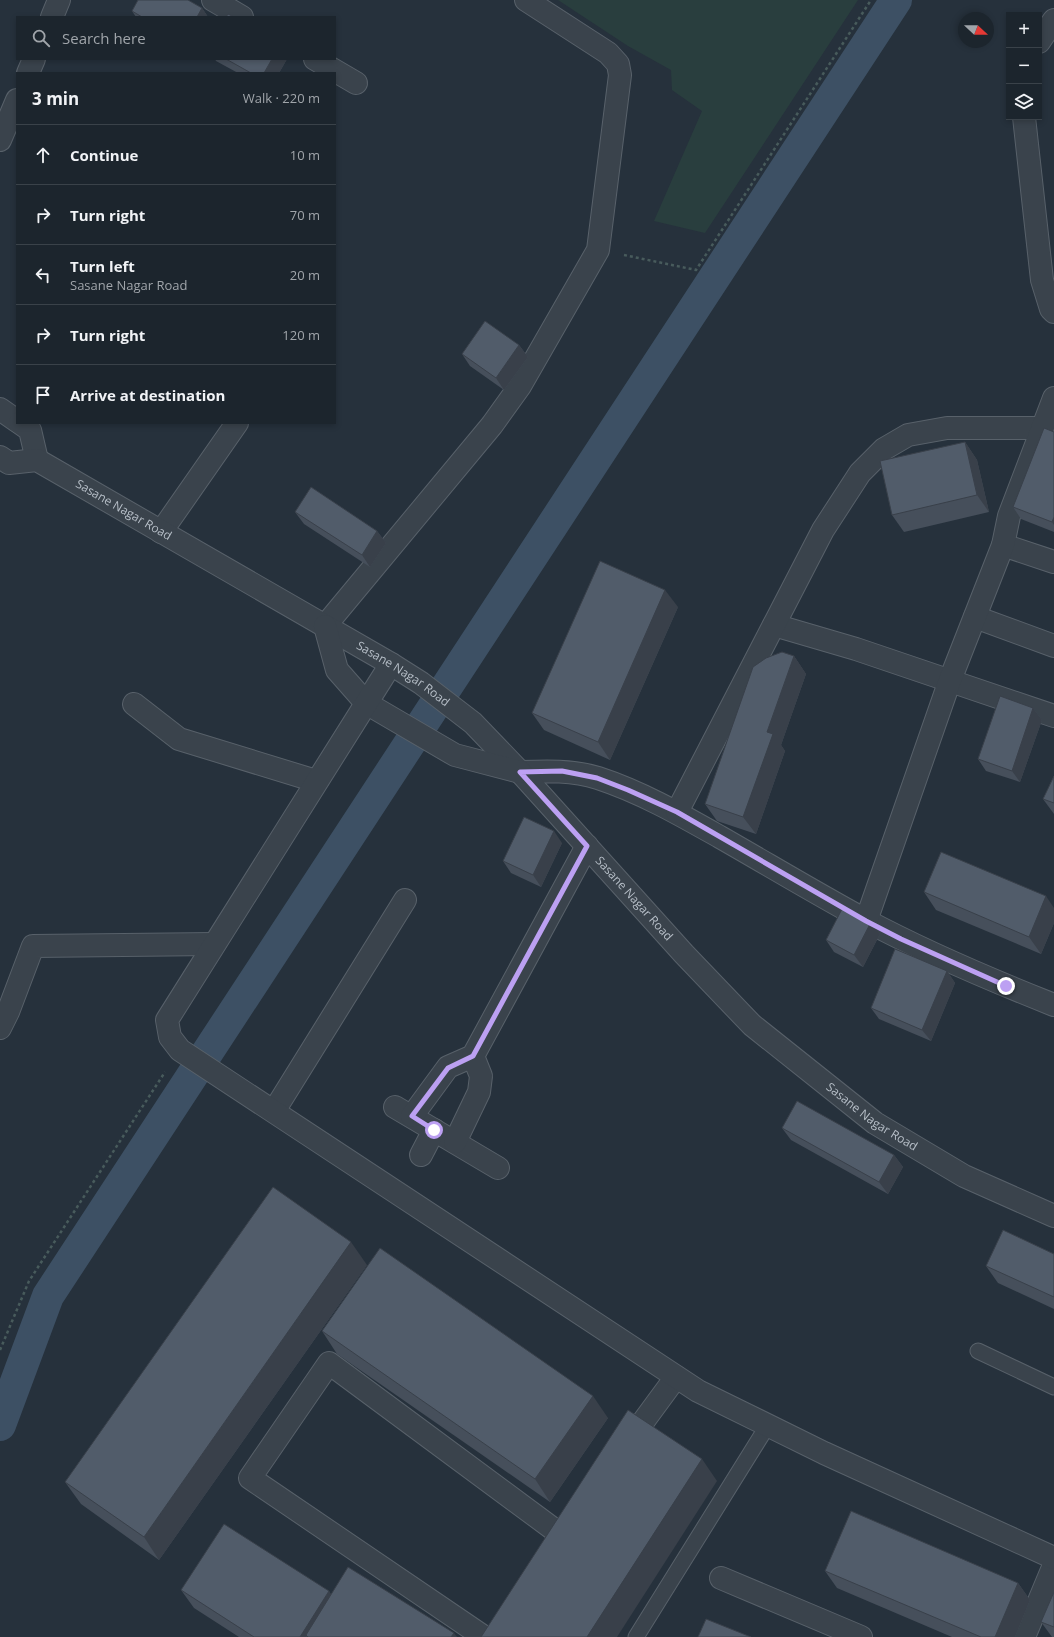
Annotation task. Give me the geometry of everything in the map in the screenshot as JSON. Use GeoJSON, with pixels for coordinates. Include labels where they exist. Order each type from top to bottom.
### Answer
{"type":"FeatureCollection","features":[{"type":"Feature","properties":{"kind":"street"},"geometry":{"type":"LineString","coordinates":[[52,16],[59,0]]}},
{"type":"Feature","properties":{"kind":"street"},"geometry":{"type":"LineString","coordinates":[[212,0],[240,16]]}},
{"type":"Feature","properties":{"kind":"street"},"geometry":{"type":"LineString","coordinates":[[526,0],[608,53],[618,64],[620,75],[598,250],[520,386],[496,419],[325,626],[337,670],[366,703],[455,755],[520,772],[562,771],[597,778],[677,812],[866,921],[901,939],[1006,986],[1054,1005]]}},
{"type":"Feature","properties":{"kind":"street"},"geometry":{"type":"LineString","coordinates":[[1042,38],[1054,20]]}},
{"type":"Feature","properties":{"kind":"street"},"geometry":{"type":"LineString","coordinates":[[28,72],[34,60]]}},
{"type":"Feature","properties":{"kind":"street"},"geometry":{"type":"LineString","coordinates":[[317,60],[356,83]]}},
{"type":"Feature","properties":{"kind":"street"},"geometry":{"type":"LineString","coordinates":[[0,140],[16,102]]}},
{"type":"Feature","properties":{"kind":"street"},"geometry":{"type":"LineString","coordinates":[[1024,120],[1042,280],[1051,309],[1054,312]]}},
{"type":"Feature","properties":{"kind":"street"},"geometry":{"type":"LineString","coordinates":[[866,921],[950,680],[1003,545],[1009,516],[1054,398]]}},
{"type":"Feature","properties":{"kind":"street"},"geometry":{"type":"LineString","coordinates":[[0,409],[16,420]]}},
{"type":"Feature","properties":{"kind":"street"},"geometry":{"type":"LineString","coordinates":[[0,457],[9,463],[37,460],[30,430],[21,424]]}},
{"type":"Feature","properties":{"kind":"street"},"geometry":{"type":"LineString","coordinates":[[161,532],[236,424]]}},
{"type":"Feature","properties":{"kind":"street"},"geometry":{"type":"LineString","coordinates":[[677,812],[823,530],[860,473],[884,449],[908,435],[948,428],[1042,428]]}},
{"type":"Feature","properties":{"kind":"street","name":"Sasane Nagar Road"},"geometry":{"type":"LineString","coordinates":[[37,460],[391,664],[421,683],[473,723],[520,772],[684,954],[752,1025],[869,1118],[964,1176],[1054,1216]]}},
{"type":"Feature","properties":{"kind":"street"},"geometry":{"type":"LineString","coordinates":[[1003,545],[1054,562]]}},
{"type":"Feature","properties":{"kind":"street"},"geometry":{"type":"LineString","coordinates":[[975,617],[1054,646]]}},
{"type":"Feature","properties":{"kind":"street"},"geometry":{"type":"LineString","coordinates":[[774,624],[856,649],[1054,716]]}},
{"type":"Feature","properties":{"kind":"street"},"geometry":{"type":"LineString","coordinates":[[391,664],[167,1020],[170,1037],[180,1050],[698,1391],[824,1453],[1054,1558]]}},
{"type":"Feature","properties":{"kind":"street"},"geometry":{"type":"LineString","coordinates":[[134,704],[179,739],[316,781]]}},
{"type":"Feature","properties":{"kind":"street"},"geometry":{"type":"LineString","coordinates":[[498,1168],[404,1112],[448,1068],[473,1056],[587,846]]}},
{"type":"Feature","properties":{"kind":"street"},"geometry":{"type":"LineString","coordinates":[[274,1111],[405,900]]}},
{"type":"Feature","properties":{"kind":"street"},"geometry":{"type":"LineString","coordinates":[[0,1028],[8,1012],[33,946],[214,944]]}},
{"type":"Feature","properties":{"kind":"street"},"geometry":{"type":"LineString","coordinates":[[455,1142],[479,1092],[481,1076],[473,1056]]}},
{"type":"Feature","properties":{"kind":"street"},"geometry":{"type":"LineString","coordinates":[[421,1155],[434,1130]]}},
{"type":"Feature","properties":{"kind":"street"},"geometry":{"type":"LineString","coordinates":[[489,1633],[250,1478],[329,1363],[565,1527],[546,1553]]}},
{"type":"Feature","properties":{"kind":"street"},"geometry":{"type":"LineString","coordinates":[[616,1458],[676,1377]]}},
{"type":"Feature","properties":{"kind":"street"},"geometry":{"type":"LineString","coordinates":[[1024,1637],[1054,1565]]}},
{"type":"Feature","properties":{"kind":"street"},"geometry":{"type":"LineString","coordinates":[[721,1578],[861,1637]]}},
{"type":"Feature","properties":{"kind":"lane"},"geometry":{"type":"LineString","coordinates":[[978,1351],[1054,1387]]}},
{"type":"Feature","properties":{"kind":"lane"},"geometry":{"type":"LineString","coordinates":[[636,1637],[768,1425]]}},
{"type":"Feature","properties":{"kind":"path"},"geometry":{"type":"LineString","coordinates":[[598,250],[696,270],[872,0]]}},
{"type":"Feature","properties":{"kind":"path"},"geometry":{"type":"LineString","coordinates":[[0,1350],[29,1281],[180,1050]]}},
{"type":"Feature","properties":{"kind":"green space"},"geometry":{"type":"Polygon","coordinates":[[[558,0],[858,0],[705,233],[654,221],[702,111],[672,90],[671,70],[628,46],[558,0]]]}},
{"type":"Feature","properties":{"kind":"building"},"geometry":{"type":"Polygon","coordinates":[[[138,0],[188,0],[202,8],[198,16],[140,16],[132,11],[138,0]]]}},
{"type":"Feature","properties":{"kind":"building"},"geometry":{"type":"Polygon","coordinates":[[[228,60],[271,60],[265,72],[249,72],[228,60]]]}},
{"type":"Feature","properties":{"kind":"building"},"geometry":{"type":"Polygon","coordinates":[[[485,321],[519,345],[496,378],[462,354],[485,321]]]}},
{"type":"Feature","properties":{"kind":"building"},"geometry":{"type":"Polygon","coordinates":[[[1044,428],[1054,432],[1054,517],[1052,522],[1013,507],[1044,428]]]}},
{"type":"Feature","properties":{"kind":"building"},"geometry":{"type":"Polygon","coordinates":[[[965,442],[977,495],[892,515],[880,461],[965,442]]]}},
{"type":"Feature","properties":{"kind":"building"},"geometry":{"type":"Polygon","coordinates":[[[311,487],[377,531],[362,555],[295,512],[311,487]]]}},
{"type":"Feature","properties":{"kind":"building"},"geometry":{"type":"Polygon","coordinates":[[[600,561],[665,590],[598,742],[532,713],[600,561]]]}},
{"type":"Feature","properties":{"kind":"building"},"geometry":{"type":"Polygon","coordinates":[[[782,652],[794,656],[767,732],[773,734],[743,817],[705,804],[753,667],[766,658],[782,652]]]}},
{"type":"Feature","properties":{"kind":"building"},"geometry":{"type":"Polygon","coordinates":[[[1000,696],[1033,708],[1012,771],[978,759],[1000,696]]]}},
{"type":"Feature","properties":{"kind":"building"},"geometry":{"type":"Polygon","coordinates":[[[1054,776],[1054,803],[1043,799],[1054,776]]]}},
{"type":"Feature","properties":{"kind":"building"},"geometry":{"type":"Polygon","coordinates":[[[524,817],[554,831],[533,875],[503,861],[524,817]]]}},
{"type":"Feature","properties":{"kind":"building"},"geometry":{"type":"Polygon","coordinates":[[[941,852],[1046,896],[1029,937],[924,892],[941,852]]]}},
{"type":"Feature","properties":{"kind":"building"},"geometry":{"type":"Polygon","coordinates":[[[843,907],[871,922],[854,955],[826,940],[843,907]]]}},
{"type":"Feature","properties":{"kind":"building"},"geometry":{"type":"Polygon","coordinates":[[[895,949],[947,971],[922,1030],[871,1008],[895,949]]]}},
{"type":"Feature","properties":{"kind":"building"},"geometry":{"type":"Polygon","coordinates":[[[797,1101],[894,1155],[879,1182],[782,1128],[797,1101]]]}},
{"type":"Feature","properties":{"kind":"building"},"geometry":{"type":"Polygon","coordinates":[[[273,1187],[351,1242],[144,1537],[65,1482],[273,1187]]]}},
{"type":"Feature","properties":{"kind":"building"},"geometry":{"type":"Polygon","coordinates":[[[1003,1230],[1054,1254],[1054,1297],[986,1266],[1003,1230]]]}},
{"type":"Feature","properties":{"kind":"building"},"geometry":{"type":"Polygon","coordinates":[[[380,1248],[593,1396],[535,1479],[322,1331],[380,1248]]]}},
{"type":"Feature","properties":{"kind":"building"},"geometry":{"type":"Polygon","coordinates":[[[628,1410],[702,1459],[587,1637],[481,1637],[628,1410]]]}},
{"type":"Feature","properties":{"kind":"building"},"geometry":{"type":"Polygon","coordinates":[[[851,1511],[1018,1583],[995,1637],[981,1637],[825,1571],[851,1511]]]}},
{"type":"Feature","properties":{"kind":"building"},"geometry":{"type":"Polygon","coordinates":[[[224,1524],[329,1591],[300,1637],[254,1637],[181,1590],[224,1524]]]}},
{"type":"Feature","properties":{"kind":"building"},"geometry":{"type":"Polygon","coordinates":[[[348,1567],[454,1633],[451,1637],[308,1637],[306,1635],[348,1567]]]}},
{"type":"Feature","properties":{"kind":"building"},"geometry":{"type":"Polygon","coordinates":[[[1054,1592],[1054,1627],[1041,1622],[1054,1592]]]}},
{"type":"Feature","properties":{"kind":"building"},"geometry":{"type":"Polygon","coordinates":[[[706,1619],[751,1637],[698,1637],[706,1619]]]}},
{"type":"Feature","properties":{"kind":"waterway"},"geometry":{"type":"LineString","coordinates":[[0,1425],[48,1296],[896,0]]}},
{"type":"Feature","properties":{"kind":"route"},"geometry":{"type":"LineString","coordinates":[[434,1130],[412,1116],[448,1068],[473,1056],[587,846],[520,772],[562,771],[597,778],[628,790],[677,812],[866,921],[901,939],[1006,986]]}}]}
